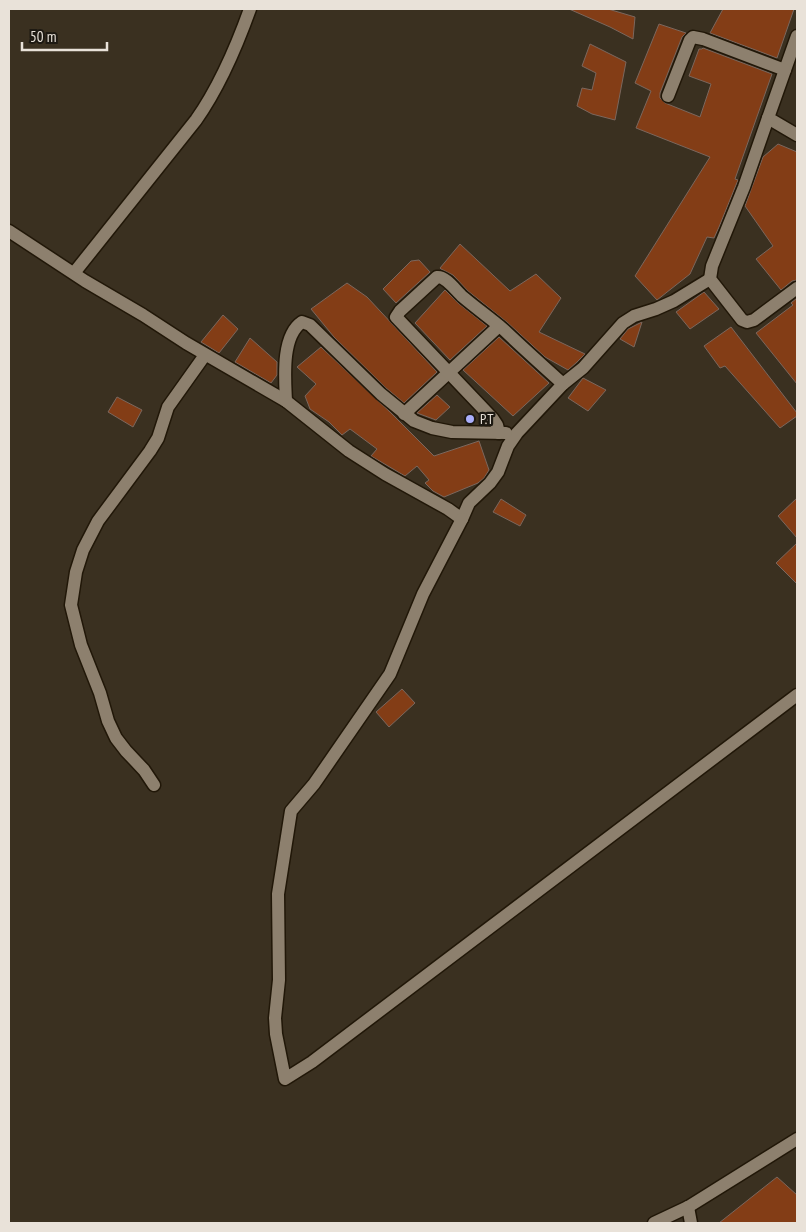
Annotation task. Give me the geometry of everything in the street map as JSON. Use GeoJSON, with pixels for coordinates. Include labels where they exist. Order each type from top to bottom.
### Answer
{"type":"FeatureCollection","features":[{"type":"Feature","properties":{"kind":"street"},"geometry":{"type":"LineString","coordinates":[[74,273],[196,120],[212,97],[238,42],[250,9]]}},
{"type":"Feature","properties":{"kind":"street"},"geometry":{"type":"LineString","coordinates":[[797,36],[737,205],[712,266],[710,279],[742,320],[746,322],[754,320],[797,288]]}},
{"type":"Feature","properties":{"kind":"street"},"geometry":{"type":"LineString","coordinates":[[668,96],[690,40],[693,37],[785,70]]}},
{"type":"Feature","properties":{"kind":"street"},"geometry":{"type":"LineString","coordinates":[[768,118],[797,135]]}},
{"type":"Feature","properties":{"kind":"street"},"geometry":{"type":"LineString","coordinates":[[9,231],[205,355],[286,401],[349,451],[462,518]]}},
{"type":"Feature","properties":{"kind":"street"},"geometry":{"type":"LineString","coordinates":[[499,433],[497,425],[492,419],[396,317],[436,277],[444,279],[499,326],[525,352],[564,384]]}},
{"type":"Feature","properties":{"kind":"street"},"geometry":{"type":"LineString","coordinates":[[710,279],[674,301],[628,318],[583,368],[564,384],[517,433],[508,446],[498,472],[490,483],[469,503],[423,594],[390,674],[314,784],[291,811],[278,894],[279,980],[275,1018],[276,1034],[285,1079],[312,1062],[797,695]]}},
{"type":"Feature","properties":{"kind":"street"},"geometry":{"type":"LineString","coordinates":[[286,401],[284,372],[286,356],[294,331],[302,322],[310,325],[404,414],[420,425],[445,431],[517,433]]}},
{"type":"Feature","properties":{"kind":"street"},"geometry":{"type":"LineString","coordinates":[[404,414],[499,326]]}},
{"type":"Feature","properties":{"kind":"street"},"geometry":{"type":"LineString","coordinates":[[154,785],[144,770],[116,738],[108,721],[100,693],[81,645],[72,605],[76,572],[98,521],[150,451],[158,438],[168,407],[205,355]]}},
{"type":"Feature","properties":{"kind":"street"},"geometry":{"type":"LineString","coordinates":[[654,1223],[688,1207],[797,1138]]}},
{"type":"Feature","properties":{"kind":"street"},"geometry":{"type":"LineString","coordinates":[[688,1207],[691,1223]]}},
{"type":"Feature","properties":{"kind":"building"},"geometry":{"type":"Polygon","coordinates":[[[569,9],[608,9],[635,17],[633,39],[610,27],[569,9]]]}},
{"type":"Feature","properties":{"kind":"building"},"geometry":{"type":"Polygon","coordinates":[[[723,9],[794,9],[777,58],[710,33],[723,9]]]}},
{"type":"Feature","properties":{"kind":"building"},"geometry":{"type":"Polygon","coordinates":[[[659,24],[686,33],[682,37],[660,93],[660,98],[665,103],[700,117],[711,84],[689,76],[699,49],[703,48],[772,74],[735,179],[738,180],[714,238],[707,237],[690,274],[657,300],[635,276],[710,157],[636,128],[651,91],[635,83],[659,24]]]}},
{"type":"Feature","properties":{"kind":"building"},"geometry":{"type":"Polygon","coordinates":[[[590,44],[626,62],[615,120],[592,114],[577,106],[582,88],[592,90],[596,73],[582,66],[590,44]]]}},
{"type":"Feature","properties":{"kind":"building"},"geometry":{"type":"Polygon","coordinates":[[[778,144],[797,152],[797,280],[792,281],[781,290],[756,259],[773,246],[745,206],[763,157],[778,144]]]}},
{"type":"Feature","properties":{"kind":"building"},"geometry":{"type":"Polygon","coordinates":[[[460,244],[510,291],[536,274],[561,298],[539,332],[585,354],[568,370],[545,357],[508,323],[468,291],[453,275],[441,269],[460,244]]]}},
{"type":"Feature","properties":{"kind":"building"},"geometry":{"type":"Polygon","coordinates":[[[419,260],[430,272],[396,303],[383,289],[411,261],[419,260]]]}},
{"type":"Feature","properties":{"kind":"building"},"geometry":{"type":"Polygon","coordinates":[[[347,283],[367,297],[437,372],[404,403],[334,337],[311,309],[347,283]]]}},
{"type":"Feature","properties":{"kind":"building"},"geometry":{"type":"Polygon","coordinates":[[[445,290],[487,326],[450,360],[415,323],[445,290]]]}},
{"type":"Feature","properties":{"kind":"building"},"geometry":{"type":"Polygon","coordinates":[[[704,292],[719,309],[690,329],[676,312],[704,292]]]}},
{"type":"Feature","properties":{"kind":"building"},"geometry":{"type":"Polygon","coordinates":[[[797,298],[797,384],[756,333],[793,305],[791,303],[797,298]]]}},
{"type":"Feature","properties":{"kind":"building"},"geometry":{"type":"Polygon","coordinates":[[[223,315],[238,329],[219,353],[201,342],[223,315]]]}},
{"type":"Feature","properties":{"kind":"building"},"geometry":{"type":"Polygon","coordinates":[[[642,322],[634,347],[620,339],[628,329],[642,322]]]}},
{"type":"Feature","properties":{"kind":"building"},"geometry":{"type":"Polygon","coordinates":[[[731,327],[797,413],[797,416],[780,428],[725,366],[720,368],[704,346],[731,327]]]}},
{"type":"Feature","properties":{"kind":"building"},"geometry":{"type":"Polygon","coordinates":[[[499,337],[549,383],[513,416],[463,370],[499,337]]]}},
{"type":"Feature","properties":{"kind":"building"},"geometry":{"type":"Polygon","coordinates":[[[250,338],[277,362],[277,375],[271,383],[235,362],[250,338]]]}},
{"type":"Feature","properties":{"kind":"building"},"geometry":{"type":"Polygon","coordinates":[[[321,347],[434,456],[479,441],[489,470],[484,478],[478,483],[444,497],[433,491],[425,483],[429,480],[417,466],[405,476],[371,456],[377,449],[350,429],[342,435],[329,422],[310,409],[305,396],[316,384],[297,367],[321,347]]]}},
{"type":"Feature","properties":{"kind":"building"},"geometry":{"type":"Polygon","coordinates":[[[583,378],[606,390],[588,411],[568,398],[583,378]]]}},
{"type":"Feature","properties":{"kind":"building"},"geometry":{"type":"Polygon","coordinates":[[[437,395],[450,407],[436,420],[417,413],[437,395]]]}},
{"type":"Feature","properties":{"kind":"building"},"geometry":{"type":"Polygon","coordinates":[[[117,397],[142,410],[133,427],[108,412],[117,397]]]}},
{"type":"Feature","properties":{"kind":"building"},"geometry":{"type":"Polygon","coordinates":[[[797,498],[797,538],[778,516],[797,498]]]}},
{"type":"Feature","properties":{"kind":"building"},"geometry":{"type":"Polygon","coordinates":[[[501,499],[526,515],[520,526],[493,512],[501,499]]]}},
{"type":"Feature","properties":{"kind":"building"},"geometry":{"type":"Polygon","coordinates":[[[797,543],[797,584],[776,563],[797,543]]]}},
{"type":"Feature","properties":{"kind":"building"},"geometry":{"type":"Polygon","coordinates":[[[402,689],[415,703],[389,727],[376,712],[402,689]]]}},
{"type":"Feature","properties":{"kind":"building"},"geometry":{"type":"Polygon","coordinates":[[[777,1177],[797,1195],[797,1223],[719,1223],[777,1177]]]}},
{"type":"Feature","properties":{"kind":"place","name":"P.T"},"geometry":{"type":"Point","coordinates":[470,419]}}]}
